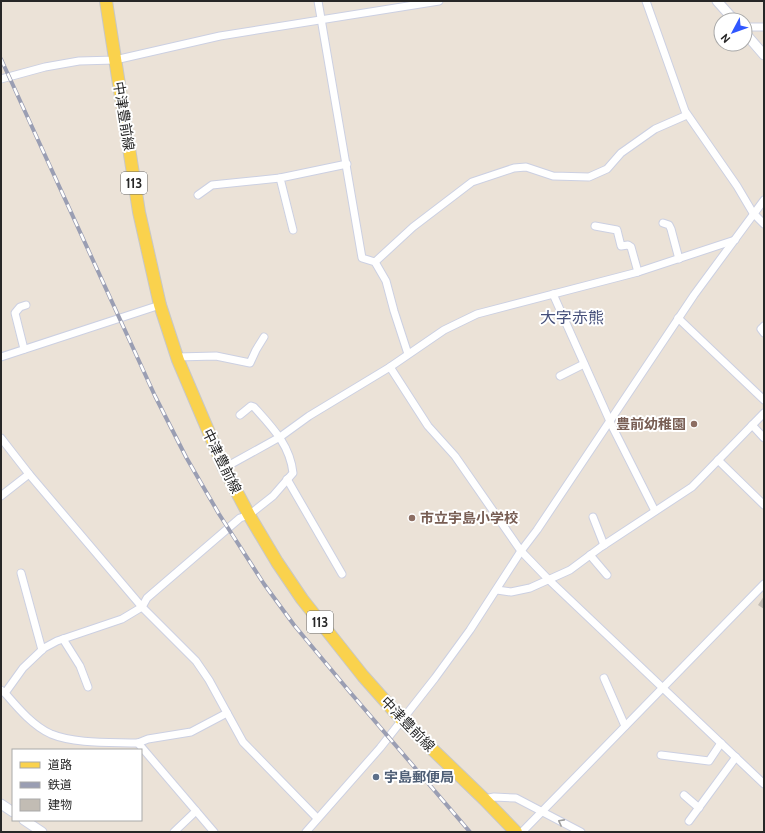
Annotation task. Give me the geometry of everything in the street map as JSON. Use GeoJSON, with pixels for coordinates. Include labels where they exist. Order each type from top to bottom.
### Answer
{"type":"FeatureCollection","features":[{"type":"Feature","properties":{"kind":"main road","name":"中津豊前線"},"geometry":{"type":"LineString","coordinates":[[106,1],[139,212],[160,305],[177,357],[224,468],[249,515],[302,600],[363,676],[402,720],[516,832]]}},
{"type":"Feature","properties":{"kind":"street"},"geometry":{"type":"LineString","coordinates":[[318,1],[362,258],[375,262],[386,281],[394,312],[408,354]]}},
{"type":"Feature","properties":{"kind":"street"},"geometry":{"type":"LineString","coordinates":[[1,79],[45,67],[79,61],[115,60],[220,36],[439,1]]}},
{"type":"Feature","properties":{"kind":"street"},"geometry":{"type":"LineString","coordinates":[[646,1],[687,115],[737,186],[753,214],[764,224]]}},
{"type":"Feature","properties":{"kind":"street"},"geometry":{"type":"LineString","coordinates":[[717,1],[727,12]]}},
{"type":"Feature","properties":{"kind":"street"},"geometry":{"type":"LineString","coordinates":[[753,27],[764,27]]}},
{"type":"Feature","properties":{"kind":"street"},"geometry":{"type":"LineString","coordinates":[[753,42],[764,55]]}},
{"type":"Feature","properties":{"kind":"street"},"geometry":{"type":"LineString","coordinates":[[375,262],[413,227],[472,182],[514,168],[526,167],[553,176],[589,177],[607,169],[621,153],[655,129],[687,115]]}},
{"type":"Feature","properties":{"kind":"street"},"geometry":{"type":"LineString","coordinates":[[198,195],[212,185],[280,178],[346,164]]}},
{"type":"Feature","properties":{"kind":"street"},"geometry":{"type":"LineString","coordinates":[[280,178],[293,230]]}},
{"type":"Feature","properties":{"kind":"street"},"geometry":{"type":"LineString","coordinates":[[306,832],[380,748],[435,678],[497,590],[521,551],[678,318],[764,200]]}},
{"type":"Feature","properties":{"kind":"street"},"geometry":{"type":"LineString","coordinates":[[663,223],[671,229],[679,259]]}},
{"type":"Feature","properties":{"kind":"street"},"geometry":{"type":"LineString","coordinates":[[595,226],[617,230],[621,246],[628,245],[631,247],[638,272]]}},
{"type":"Feature","properties":{"kind":"street"},"geometry":{"type":"LineString","coordinates":[[224,468],[280,436],[309,416],[390,367],[444,330],[477,314],[600,283],[735,240]]}},
{"type":"Feature","properties":{"kind":"street"},"geometry":{"type":"LineString","coordinates":[[553,294],[584,364],[655,511]]}},
{"type":"Feature","properties":{"kind":"street"},"geometry":{"type":"LineString","coordinates":[[24,349],[15,313],[20,307],[26,305]]}},
{"type":"Feature","properties":{"kind":"street"},"geometry":{"type":"LineString","coordinates":[[1,357],[160,305]]}},
{"type":"Feature","properties":{"kind":"street"},"geometry":{"type":"LineString","coordinates":[[678,318],[764,400]]}},
{"type":"Feature","properties":{"kind":"street"},"geometry":{"type":"LineString","coordinates":[[764,326],[761,330],[764,333]]}},
{"type":"Feature","properties":{"kind":"street"},"geometry":{"type":"LineString","coordinates":[[177,357],[216,356],[250,363],[264,337]]}},
{"type":"Feature","properties":{"kind":"street"},"geometry":{"type":"LineString","coordinates":[[560,376],[584,364]]}},
{"type":"Feature","properties":{"kind":"street"},"geometry":{"type":"LineString","coordinates":[[390,367],[428,426],[455,456],[521,551],[548,579],[764,784]]}},
{"type":"Feature","properties":{"kind":"street"},"geometry":{"type":"LineString","coordinates":[[227,713],[191,732],[148,739],[138,744],[68,740],[50,734],[35,724],[3,691],[23,668],[42,650],[57,641],[122,619],[142,607],[148,598],[185,564],[240,518],[249,515],[273,496],[293,473],[292,462],[280,436],[254,407],[251,406],[240,415]]}},
{"type":"Feature","properties":{"kind":"street"},"geometry":{"type":"LineString","coordinates":[[497,590],[512,592],[520,591],[538,586],[548,579],[570,570],[604,545],[692,487],[764,413]]}},
{"type":"Feature","properties":{"kind":"street"},"geometry":{"type":"LineString","coordinates":[[752,425],[764,438]]}},
{"type":"Feature","properties":{"kind":"street"},"geometry":{"type":"LineString","coordinates":[[1,438],[29,474],[142,607],[196,661],[243,742],[317,818]]}},
{"type":"Feature","properties":{"kind":"street"},"geometry":{"type":"LineString","coordinates":[[718,460],[764,505]]}},
{"type":"Feature","properties":{"kind":"street"},"geometry":{"type":"LineString","coordinates":[[1,496],[29,474]]}},
{"type":"Feature","properties":{"kind":"street"},"geometry":{"type":"LineString","coordinates":[[287,479],[342,574]]}},
{"type":"Feature","properties":{"kind":"street"},"geometry":{"type":"LineString","coordinates":[[593,517],[604,545]]}},
{"type":"Feature","properties":{"kind":"street"},"geometry":{"type":"LineString","coordinates":[[590,555],[607,575]]}},
{"type":"Feature","properties":{"kind":"street"},"geometry":{"type":"LineString","coordinates":[[21,573],[42,650]]}},
{"type":"Feature","properties":{"kind":"street"},"geometry":{"type":"LineString","coordinates":[[522,832],[764,584]]}},
{"type":"Feature","properties":{"kind":"street"},"geometry":{"type":"LineString","coordinates":[[63,639],[80,666],[88,687]]}},
{"type":"Feature","properties":{"kind":"street"},"geometry":{"type":"LineString","coordinates":[[604,678],[625,726]]}},
{"type":"Feature","properties":{"kind":"street"},"geometry":{"type":"LineString","coordinates":[[660,755],[709,761],[721,743]]}},
{"type":"Feature","properties":{"kind":"street"},"geometry":{"type":"LineString","coordinates":[[138,744],[214,832]]}},
{"type":"Feature","properties":{"kind":"street"},"geometry":{"type":"LineString","coordinates":[[689,821],[736,757]]}},
{"type":"Feature","properties":{"kind":"street"},"geometry":{"type":"LineString","coordinates":[[684,795],[699,808]]}},
{"type":"Feature","properties":{"kind":"street"},"geometry":{"type":"LineString","coordinates":[[484,799],[494,797],[516,798],[581,832]]}},
{"type":"Feature","properties":{"kind":"street"},"geometry":{"type":"LineString","coordinates":[[1,804],[12,811]]}},
{"type":"Feature","properties":{"kind":"street"},"geometry":{"type":"LineString","coordinates":[[174,832],[196,811]]}},
{"type":"Feature","properties":{"kind":"street"},"geometry":{"type":"LineString","coordinates":[[26,821],[42,832]]}},
{"type":"Feature","properties":{"kind":"building"},"geometry":{"type":"Polygon","coordinates":[[[764,596],[764,609],[758,605],[764,596]]]}},
{"type":"Feature","properties":{"kind":"railway"},"geometry":{"type":"LineString","coordinates":[[1,59],[155,396],[186,457],[219,514],[264,584],[294,625],[470,832]]}},
{"type":"Feature","properties":{"kind":"place","name":"豊前幼稚園"},"geometry":{"type":"Point","coordinates":[694,424]}},
{"type":"Feature","properties":{"kind":"place","name":"市立宇島小学校"},"geometry":{"type":"Point","coordinates":[412,518]}},
{"type":"Feature","properties":{"kind":"place","name":"宇島郵便局"},"geometry":{"type":"Point","coordinates":[376,777]}},
{"type":"Feature","properties":{"kind":"district","name":"大字赤熊"},"geometry":{"type":"Point","coordinates":[572,317]}}]}
